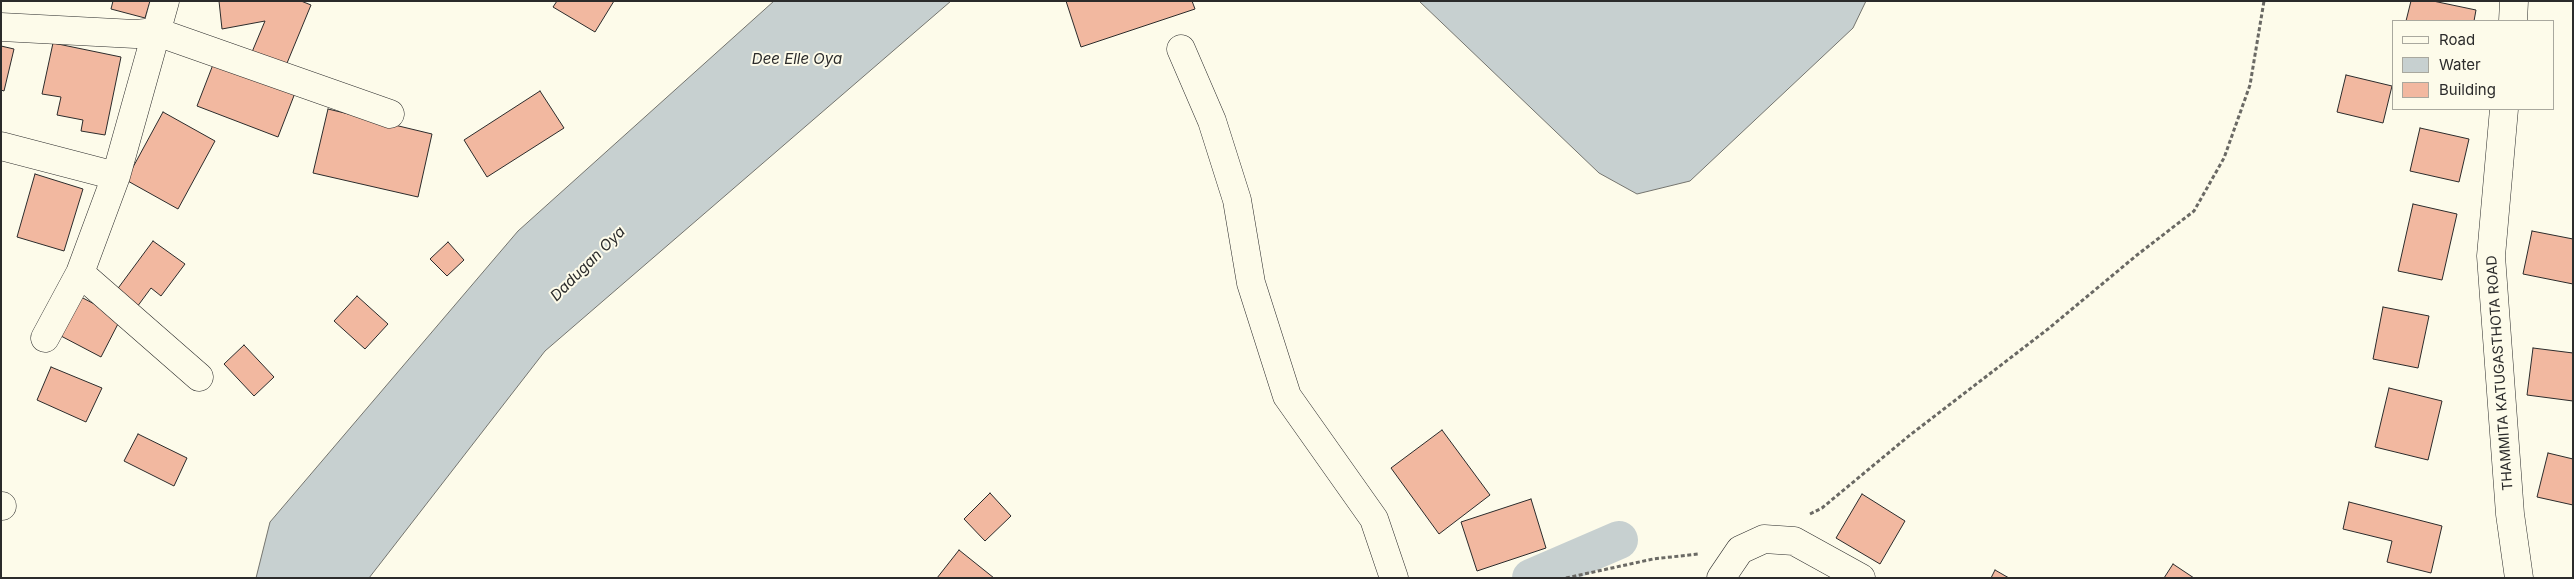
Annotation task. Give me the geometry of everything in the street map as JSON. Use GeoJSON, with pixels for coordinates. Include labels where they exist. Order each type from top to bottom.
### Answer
{"type":"FeatureCollection","features":[{"type":"Feature","properties":{"kind":"street"},"geometry":{"type":"LineString","coordinates":[[46,338],[80,273],[116,176],[165,1]]}},
{"type":"Feature","properties":{"kind":"street"},"geometry":{"type":"LineString","coordinates":[[2513,20],[2514,1]]}},
{"type":"Feature","properties":{"kind":"street"},"geometry":{"type":"LineString","coordinates":[[1,27],[135,34],[157,32],[390,114]]}},
{"type":"Feature","properties":{"kind":"street"},"geometry":{"type":"LineString","coordinates":[[1181,49],[1212,121],[1237,200],[1251,283],[1287,396],[1374,518],[1394,578]]}},
{"type":"Feature","properties":{"kind":"street","name":"THAMMITA KATUGASTHOTA ROAD"},"geometry":{"type":"LineString","coordinates":[[2504,110],[2491,256],[2510,514],[2519,578]]}},
{"type":"Feature","properties":{"kind":"street"},"geometry":{"type":"LineString","coordinates":[[1,146],[116,176]]}},
{"type":"Feature","properties":{"kind":"street"},"geometry":{"type":"LineString","coordinates":[[80,273],[200,377]]}},
{"type":"Feature","properties":{"kind":"street"},"geometry":{"type":"LineString","coordinates":[[1721,578],[1740,550],[1764,539],[1794,541],[1861,578]]}},
{"type":"Feature","properties":{"kind":"path"},"geometry":{"type":"LineString","coordinates":[[1806,516],[1822,508],[1910,435],[2048,329],[2137,255],[2194,211],[2224,158],[2250,85],[2264,1]]}},
{"type":"Feature","properties":{"kind":"path"},"geometry":{"type":"LineString","coordinates":[[1566,578],[1653,559],[1740,550]]}},
{"type":"Feature","properties":{"kind":"water","name":"Dee Elle Oya"},"geometry":{"type":"Polygon","coordinates":[[[774,1],[951,1],[545,351],[369,578],[256,578],[270,522],[518,231],[774,1]]]}},
{"type":"Feature","properties":{"kind":"water"},"geometry":{"type":"Polygon","coordinates":[[[1419,1],[1866,1],[1853,28],[1690,181],[1637,194],[1599,173],[1419,1]]]}},
{"type":"Feature","properties":{"kind":"building"},"geometry":{"type":"Polygon","coordinates":[[[113,1],[150,1],[145,18],[111,9],[113,1]]]}},
{"type":"Feature","properties":{"kind":"building"},"geometry":{"type":"Polygon","coordinates":[[[219,1],[301,1],[311,5],[285,68],[252,52],[265,21],[222,29],[219,1]]]}},
{"type":"Feature","properties":{"kind":"building"},"geometry":{"type":"Polygon","coordinates":[[[557,1],[614,1],[595,32],[553,7],[557,1]]]}},
{"type":"Feature","properties":{"kind":"building"},"geometry":{"type":"Polygon","coordinates":[[[1066,1],[1192,1],[1195,9],[1081,47],[1066,1]]]}},
{"type":"Feature","properties":{"kind":"building"},"geometry":{"type":"Polygon","coordinates":[[[2411,1],[2433,1],[2476,10],[2474,20],[2406,20],[2411,1]]]}},
{"type":"Feature","properties":{"kind":"building"},"geometry":{"type":"Polygon","coordinates":[[[53,43],[121,57],[105,135],[81,131],[83,120],[57,115],[61,97],[42,94],[53,43]]]}},
{"type":"Feature","properties":{"kind":"building"},"geometry":{"type":"Polygon","coordinates":[[[1,46],[14,49],[4,91],[1,90],[1,46]]]}},
{"type":"Feature","properties":{"kind":"building"},"geometry":{"type":"Polygon","coordinates":[[[214,62],[295,93],[278,137],[197,106],[214,62]]]}},
{"type":"Feature","properties":{"kind":"building"},"geometry":{"type":"Polygon","coordinates":[[[2346,75],[2392,86],[2383,123],[2337,112],[2346,75]]]}},
{"type":"Feature","properties":{"kind":"building"},"geometry":{"type":"Polygon","coordinates":[[[540,91],[564,128],[487,177],[464,140],[540,91]]]}},
{"type":"Feature","properties":{"kind":"building"},"geometry":{"type":"Polygon","coordinates":[[[328,109],[432,134],[418,197],[313,173],[328,109]]]}},
{"type":"Feature","properties":{"kind":"building"},"geometry":{"type":"Polygon","coordinates":[[[163,112],[215,141],[178,209],[126,180],[163,112]]]}},
{"type":"Feature","properties":{"kind":"building"},"geometry":{"type":"Polygon","coordinates":[[[2420,128],[2469,139],[2459,182],[2410,171],[2420,128]]]}},
{"type":"Feature","properties":{"kind":"building"},"geometry":{"type":"Polygon","coordinates":[[[35,174],[83,189],[64,251],[17,237],[35,174]]]}},
{"type":"Feature","properties":{"kind":"building"},"geometry":{"type":"Polygon","coordinates":[[[2413,204],[2457,214],[2442,280],[2398,271],[2413,204]]]}},
{"type":"Feature","properties":{"kind":"building"},"geometry":{"type":"Polygon","coordinates":[[[2532,231],[2573,239],[2573,284],[2523,274],[2532,231]]]}},
{"type":"Feature","properties":{"kind":"building"},"geometry":{"type":"Polygon","coordinates":[[[153,241],[185,264],[161,296],[151,288],[137,307],[116,291],[153,241]]]}},
{"type":"Feature","properties":{"kind":"building"},"geometry":{"type":"Polygon","coordinates":[[[448,242],[464,260],[447,276],[430,259],[448,242]]]}},
{"type":"Feature","properties":{"kind":"building"},"geometry":{"type":"Polygon","coordinates":[[[357,296],[388,324],[365,349],[334,321],[357,296]]]}},
{"type":"Feature","properties":{"kind":"building"},"geometry":{"type":"Polygon","coordinates":[[[81,297],[121,318],[101,357],[61,336],[81,297]]]}},
{"type":"Feature","properties":{"kind":"building"},"geometry":{"type":"Polygon","coordinates":[[[2383,307],[2429,316],[2418,368],[2373,359],[2383,307]]]}},
{"type":"Feature","properties":{"kind":"building"},"geometry":{"type":"Polygon","coordinates":[[[244,345],[274,377],[254,396],[224,364],[244,345]]]}},
{"type":"Feature","properties":{"kind":"building"},"geometry":{"type":"Polygon","coordinates":[[[2533,348],[2573,353],[2573,401],[2527,395],[2533,348]]]}},
{"type":"Feature","properties":{"kind":"building"},"geometry":{"type":"Polygon","coordinates":[[[51,367],[102,388],[86,422],[37,400],[51,367]]]}},
{"type":"Feature","properties":{"kind":"building"},"geometry":{"type":"Polygon","coordinates":[[[2389,388],[2442,401],[2428,460],[2375,447],[2389,388]]]}},
{"type":"Feature","properties":{"kind":"building"},"geometry":{"type":"Polygon","coordinates":[[[1442,430],[1490,495],[1439,534],[1391,468],[1442,430]]]}},
{"type":"Feature","properties":{"kind":"building"},"geometry":{"type":"Polygon","coordinates":[[[138,434],[187,458],[174,486],[124,461],[138,434]]]}},
{"type":"Feature","properties":{"kind":"building"},"geometry":{"type":"Polygon","coordinates":[[[2548,453],[2573,459],[2573,505],[2537,497],[2548,453]]]}},
{"type":"Feature","properties":{"kind":"building"},"geometry":{"type":"Polygon","coordinates":[[[990,493],[1011,516],[985,541],[964,519],[990,493]]]}},
{"type":"Feature","properties":{"kind":"building"},"geometry":{"type":"Polygon","coordinates":[[[1862,494],[1905,521],[1880,564],[1836,538],[1862,494]]]}},
{"type":"Feature","properties":{"kind":"building"},"geometry":{"type":"Polygon","coordinates":[[[1531,499],[1546,548],[1477,571],[1461,522],[1531,499]]]}},
{"type":"Feature","properties":{"kind":"building"},"geometry":{"type":"Polygon","coordinates":[[[2349,502],[2442,526],[2431,573],[2387,562],[2392,541],[2343,529],[2349,502]]]}},
{"type":"Feature","properties":{"kind":"building"},"geometry":{"type":"Polygon","coordinates":[[[959,550],[994,578],[937,578],[959,550]]]}},
{"type":"Feature","properties":{"kind":"building"},"geometry":{"type":"Polygon","coordinates":[[[2173,564],[2194,578],[2164,578],[2173,564]]]}},
{"type":"Feature","properties":{"kind":"building"},"geometry":{"type":"Polygon","coordinates":[[[1995,570],[2009,578],[1991,578],[1995,570]]]}},
{"type":"Feature","properties":{"kind":"waterway"},"geometry":{"type":"LineString","coordinates":[[1531,578],[1619,540]]}},
{"type":"Feature","properties":{"kind":"water label","name":"Dadugan Oya"},"geometry":{"type":"Point","coordinates":[588,264]}}]}
